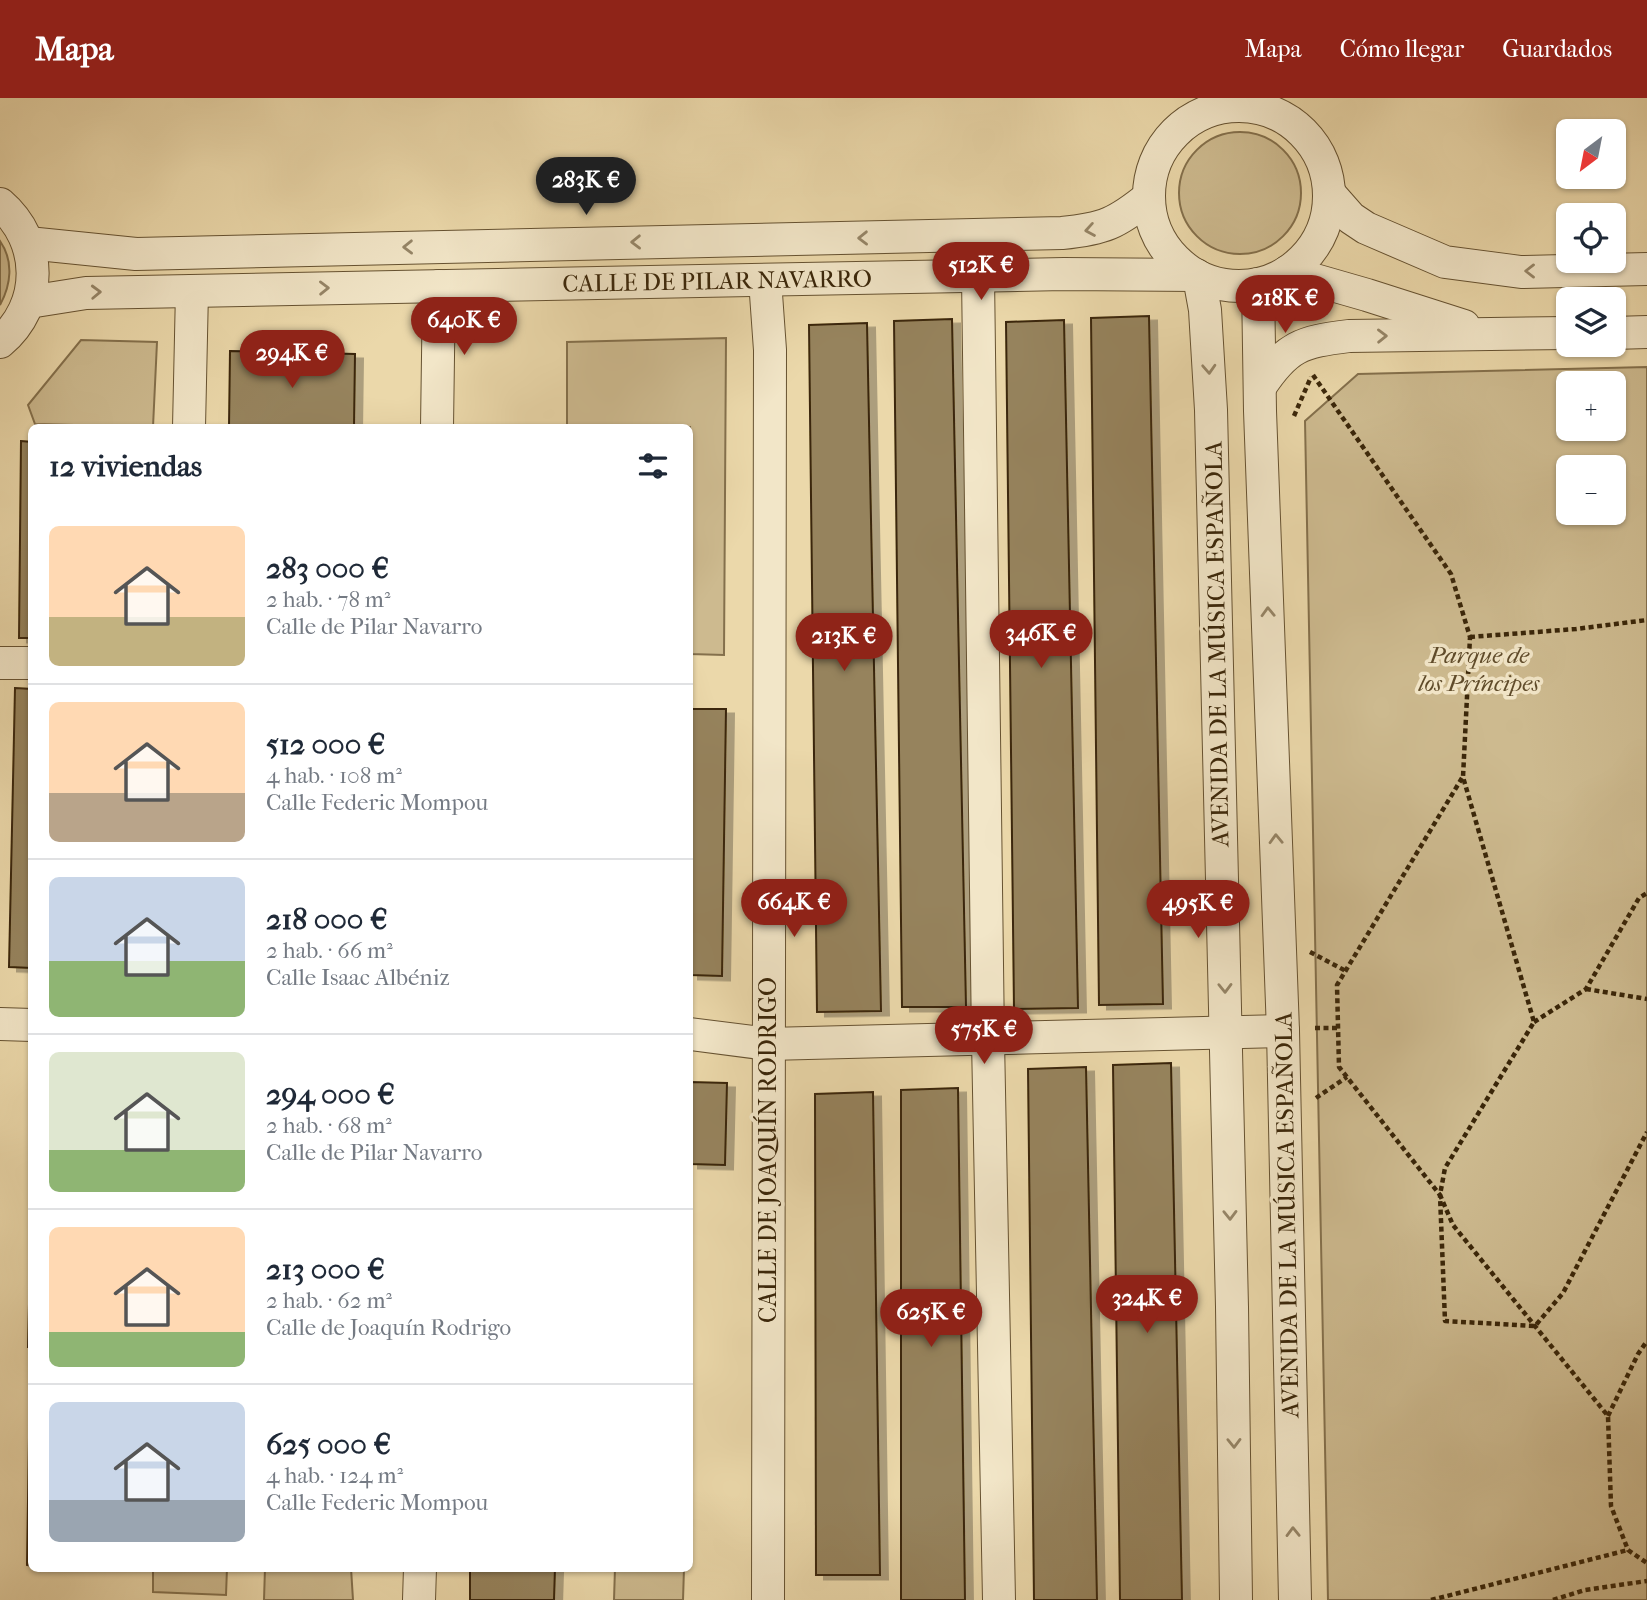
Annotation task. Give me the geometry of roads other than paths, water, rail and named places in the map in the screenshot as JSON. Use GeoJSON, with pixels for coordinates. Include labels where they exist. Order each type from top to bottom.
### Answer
{"type":"FeatureCollection","features":[{"type":"Feature","properties":{"kind":"street"},"geometry":{"type":"LineString","coordinates":[[1234,107],[1276,107],[1314,147],[1325,169],[1329,192],[1327,216],[1319,238],[1305,257],[1287,272],[1258,284],[1228,285],[1197,276],[1176,261],[1162,242],[1153,220],[1149,197],[1152,174],[1160,153],[1195,109],[1212,111],[1234,107]]}},
{"type":"Feature","properties":{"kind":"street"},"geometry":{"type":"LineString","coordinates":[[1329,192],[1351,218],[1366,228],[1446,262],[1521,272],[1647,269]]}},
{"type":"Feature","properties":{"kind":"street","name":"CALLE DE PILAR NAVARRO"},"geometry":{"type":"LineString","coordinates":[[28,243],[136,254],[1062,233],[1101,228],[1127,215],[1149,197]]}},
{"type":"Feature","properties":{"kind":"street"},"geometry":{"type":"LineString","coordinates":[[0,204],[18,224],[28,243],[34,277],[29,302],[15,327],[0,342]]}},
{"type":"Feature","properties":{"kind":"street"},"geometry":{"type":"LineString","coordinates":[[1287,272],[1487,333]]}},
{"type":"Feature","properties":{"kind":"street"},"geometry":{"type":"LineString","coordinates":[[978,276],[988,1040],[999,1600]]}},
{"type":"Feature","properties":{"kind":"street","name":"CALLE DE PILAR NAVARRO"},"geometry":{"type":"LineString","coordinates":[[29,302],[86,293],[192,290],[978,276],[1197,276]]}},
{"type":"Feature","properties":{"kind":"street","name":"AVENIDA DE LA MÚSICA ESPAÑOLA"},"geometry":{"type":"LineString","coordinates":[[1197,276],[1205,310],[1211,410],[1236,1600]]}},
{"type":"Feature","properties":{"kind":"street","name":"CALLE DE JOAQUÍN RODRIGO"},"geometry":{"type":"LineString","coordinates":[[765,280],[770,349],[768,1600]]}},
{"type":"Feature","properties":{"kind":"street","name":"AVENIDA DE LA MÚSICA ESPAÑOLA"},"geometry":{"type":"LineString","coordinates":[[1258,284],[1260,387],[1295,1030],[1295,1600]]}},
{"type":"Feature","properties":{"kind":"street"},"geometry":{"type":"LineString","coordinates":[[436,424],[439,286]]}},
{"type":"Feature","properties":{"kind":"street"},"geometry":{"type":"LineString","coordinates":[[189,424],[192,290]]}},
{"type":"Feature","properties":{"kind":"street"},"geometry":{"type":"LineString","coordinates":[[1626,333],[1647,332]]}},
{"type":"Feature","properties":{"kind":"street"},"geometry":{"type":"LineString","coordinates":[[1260,387],[1278,360],[1302,345],[1317,340],[1349,336],[1556,333]]}},
{"type":"Feature","properties":{"kind":"street"},"geometry":{"type":"LineString","coordinates":[[0,663],[28,663]]}},
{"type":"Feature","properties":{"kind":"street"},"geometry":{"type":"LineString","coordinates":[[0,1024],[28,1026]]}},
{"type":"Feature","properties":{"kind":"street"},"geometry":{"type":"LineString","coordinates":[[693,1034],[768,1044],[1295,1030]]}},
{"type":"Feature","properties":{"kind":"street"},"geometry":{"type":"LineString","coordinates":[[419,1600],[420,1572]]}},
{"type":"Feature","properties":{"kind":"park label","name":"Parque de los Príncipes"},"geometry":{"type":"Point","coordinates":[1479,669]}}]}
